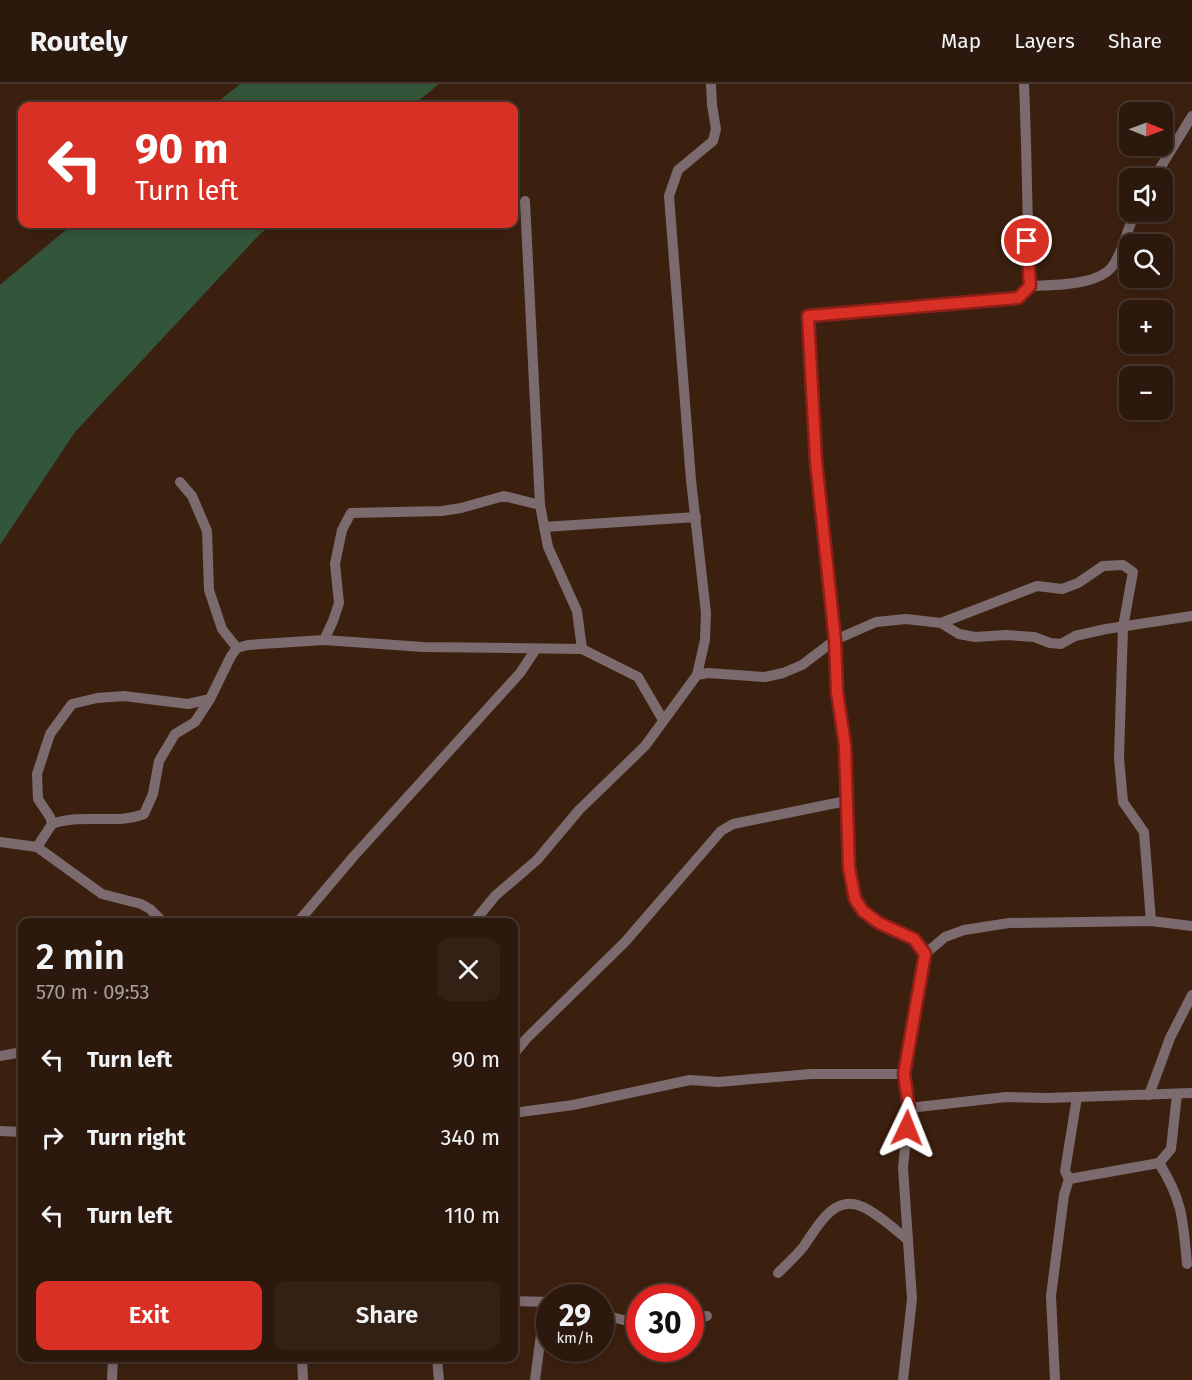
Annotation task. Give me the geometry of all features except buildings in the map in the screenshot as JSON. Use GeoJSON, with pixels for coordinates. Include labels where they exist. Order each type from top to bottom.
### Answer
{"type":"FeatureCollection","features":[{"type":"Feature","properties":{"kind":"street"},"geometry":{"type":"LineString","coordinates":[[477,918],[495,896],[537,860],[579,810],[645,746],[697,675],[705,640],[706,613],[691,480],[669,196],[678,170],[713,141],[716,129],[711,84]]}},
{"type":"Feature","properties":{"kind":"street"},"geometry":{"type":"LineString","coordinates":[[1024,84],[1028,182],[1026,226],[1030,286]]}},
{"type":"Feature","properties":{"kind":"street"},"geometry":{"type":"LineString","coordinates":[[1160,168],[1192,116]]}},
{"type":"Feature","properties":{"kind":"street"},"geometry":{"type":"LineString","coordinates":[[525,201],[540,505],[548,547],[577,611],[582,650]]}},
{"type":"Feature","properties":{"kind":"street"},"geometry":{"type":"LineString","coordinates":[[925,954],[914,939],[879,923],[863,911],[855,899],[849,868],[845,745],[837,692],[835,640],[816,461],[808,316],[1018,298],[1030,286],[1075,284],[1112,268],[1132,222]]}},
{"type":"Feature","properties":{"kind":"street"},"geometry":{"type":"LineString","coordinates":[[180,482],[192,496],[207,531],[209,590],[222,629],[237,648]]}},
{"type":"Feature","properties":{"kind":"street"},"geometry":{"type":"LineString","coordinates":[[324,640],[339,603],[335,564],[342,530],[351,513],[442,511],[504,496],[540,505]]}},
{"type":"Feature","properties":{"kind":"street"},"geometry":{"type":"LineString","coordinates":[[544,527],[696,517]]}},
{"type":"Feature","properties":{"kind":"street"},"geometry":{"type":"LineString","coordinates":[[940,623],[1037,586],[1062,589],[1078,583],[1103,566],[1123,565],[1133,572],[1123,627],[1119,758],[1123,802],[1144,832],[1151,921]]}},
{"type":"Feature","properties":{"kind":"street"},"geometry":{"type":"LineString","coordinates":[[697,675],[708,673],[765,677],[783,673],[802,665],[835,640],[876,622],[906,619],[940,623],[959,634],[975,637],[1006,635],[1034,637],[1061,644],[1075,636],[1144,622],[1192,616]]}},
{"type":"Feature","properties":{"kind":"street"},"geometry":{"type":"LineString","coordinates":[[37,847],[52,824],[65,820],[134,818],[144,814],[153,794],[159,761],[175,734],[195,722],[237,648],[248,645],[324,640],[423,647],[582,650],[638,677],[663,720]]}},
{"type":"Feature","properties":{"kind":"street"},"geometry":{"type":"LineString","coordinates":[[301,918],[354,856],[520,673],[536,649]]}},
{"type":"Feature","properties":{"kind":"street"},"geometry":{"type":"LineString","coordinates":[[52,824],[38,799],[37,774],[50,734],[72,704],[97,698],[124,696],[188,704],[210,699]]}},
{"type":"Feature","properties":{"kind":"street"},"geometry":{"type":"LineString","coordinates":[[518,1049],[625,942],[721,831],[733,824],[846,801]]}},
{"type":"Feature","properties":{"kind":"street"},"geometry":{"type":"LineString","coordinates":[[0,842],[37,847],[102,894],[141,904],[159,918]]}},
{"type":"Feature","properties":{"kind":"street"},"geometry":{"type":"LineString","coordinates":[[903,1380],[912,1299],[903,1168],[909,1108],[904,1074],[925,954],[937,942],[955,933],[1009,923],[1151,921],[1192,926]]}},
{"type":"Feature","properties":{"kind":"street"},"geometry":{"type":"LineString","coordinates":[[1149,1095],[1170,1038],[1192,995]]}},
{"type":"Feature","properties":{"kind":"street"},"geometry":{"type":"LineString","coordinates":[[0,1056],[18,1053]]}},
{"type":"Feature","properties":{"kind":"street"},"geometry":{"type":"LineString","coordinates":[[518,1112],[573,1105],[690,1080],[718,1082],[811,1074],[904,1074]]}},
{"type":"Feature","properties":{"kind":"street"},"geometry":{"type":"LineString","coordinates":[[909,1108],[1005,1097],[1192,1093]]}},
{"type":"Feature","properties":{"kind":"street"},"geometry":{"type":"LineString","coordinates":[[1069,1179],[1159,1163],[1171,1149],[1177,1094]]}},
{"type":"Feature","properties":{"kind":"street"},"geometry":{"type":"LineString","coordinates":[[1055,1380],[1051,1296],[1064,1195],[1069,1179],[1065,1171],[1077,1097]]}},
{"type":"Feature","properties":{"kind":"street"},"geometry":{"type":"LineString","coordinates":[[0,1131],[18,1132]]}},
{"type":"Feature","properties":{"kind":"street"},"geometry":{"type":"LineString","coordinates":[[1159,1163],[1173,1185],[1182,1210],[1187,1264]]}},
{"type":"Feature","properties":{"kind":"street"},"geometry":{"type":"LineString","coordinates":[[778,1273],[793,1259],[815,1227],[830,1211],[848,1204],[861,1206],[909,1240]]}},
{"type":"Feature","properties":{"kind":"street"},"geometry":{"type":"LineString","coordinates":[[518,1301],[536,1302]]}},
{"type":"Feature","properties":{"kind":"street"},"geometry":{"type":"LineString","coordinates":[[112,1380],[113,1362]]}},
{"type":"Feature","properties":{"kind":"street"},"geometry":{"type":"LineString","coordinates":[[302,1362],[303,1380]]}},
{"type":"Feature","properties":{"kind":"street"},"geometry":{"type":"LineString","coordinates":[[437,1362],[439,1380]]}},
{"type":"Feature","properties":{"kind":"street"},"geometry":{"type":"LineString","coordinates":[[535,1380],[537,1362]]}},
{"type":"Feature","properties":{"kind":"green space"},"geometry":{"type":"Polygon","coordinates":[[[240,84],[439,84],[417,102],[218,102],[240,84]]]}},
{"type":"Feature","properties":{"kind":"green space"},"geometry":{"type":"Polygon","coordinates":[[[68,228],[268,228],[75,432],[0,545],[0,285],[68,228]]]}},
{"type":"Feature","properties":{"kind":"route"},"geometry":{"type":"LineString","coordinates":[[907,1128],[909,1108],[904,1074],[925,954],[914,939],[879,923],[863,911],[855,899],[849,868],[845,745],[837,692],[835,640],[816,461],[808,316],[1018,298],[1030,286],[1027,241]]}}]}
